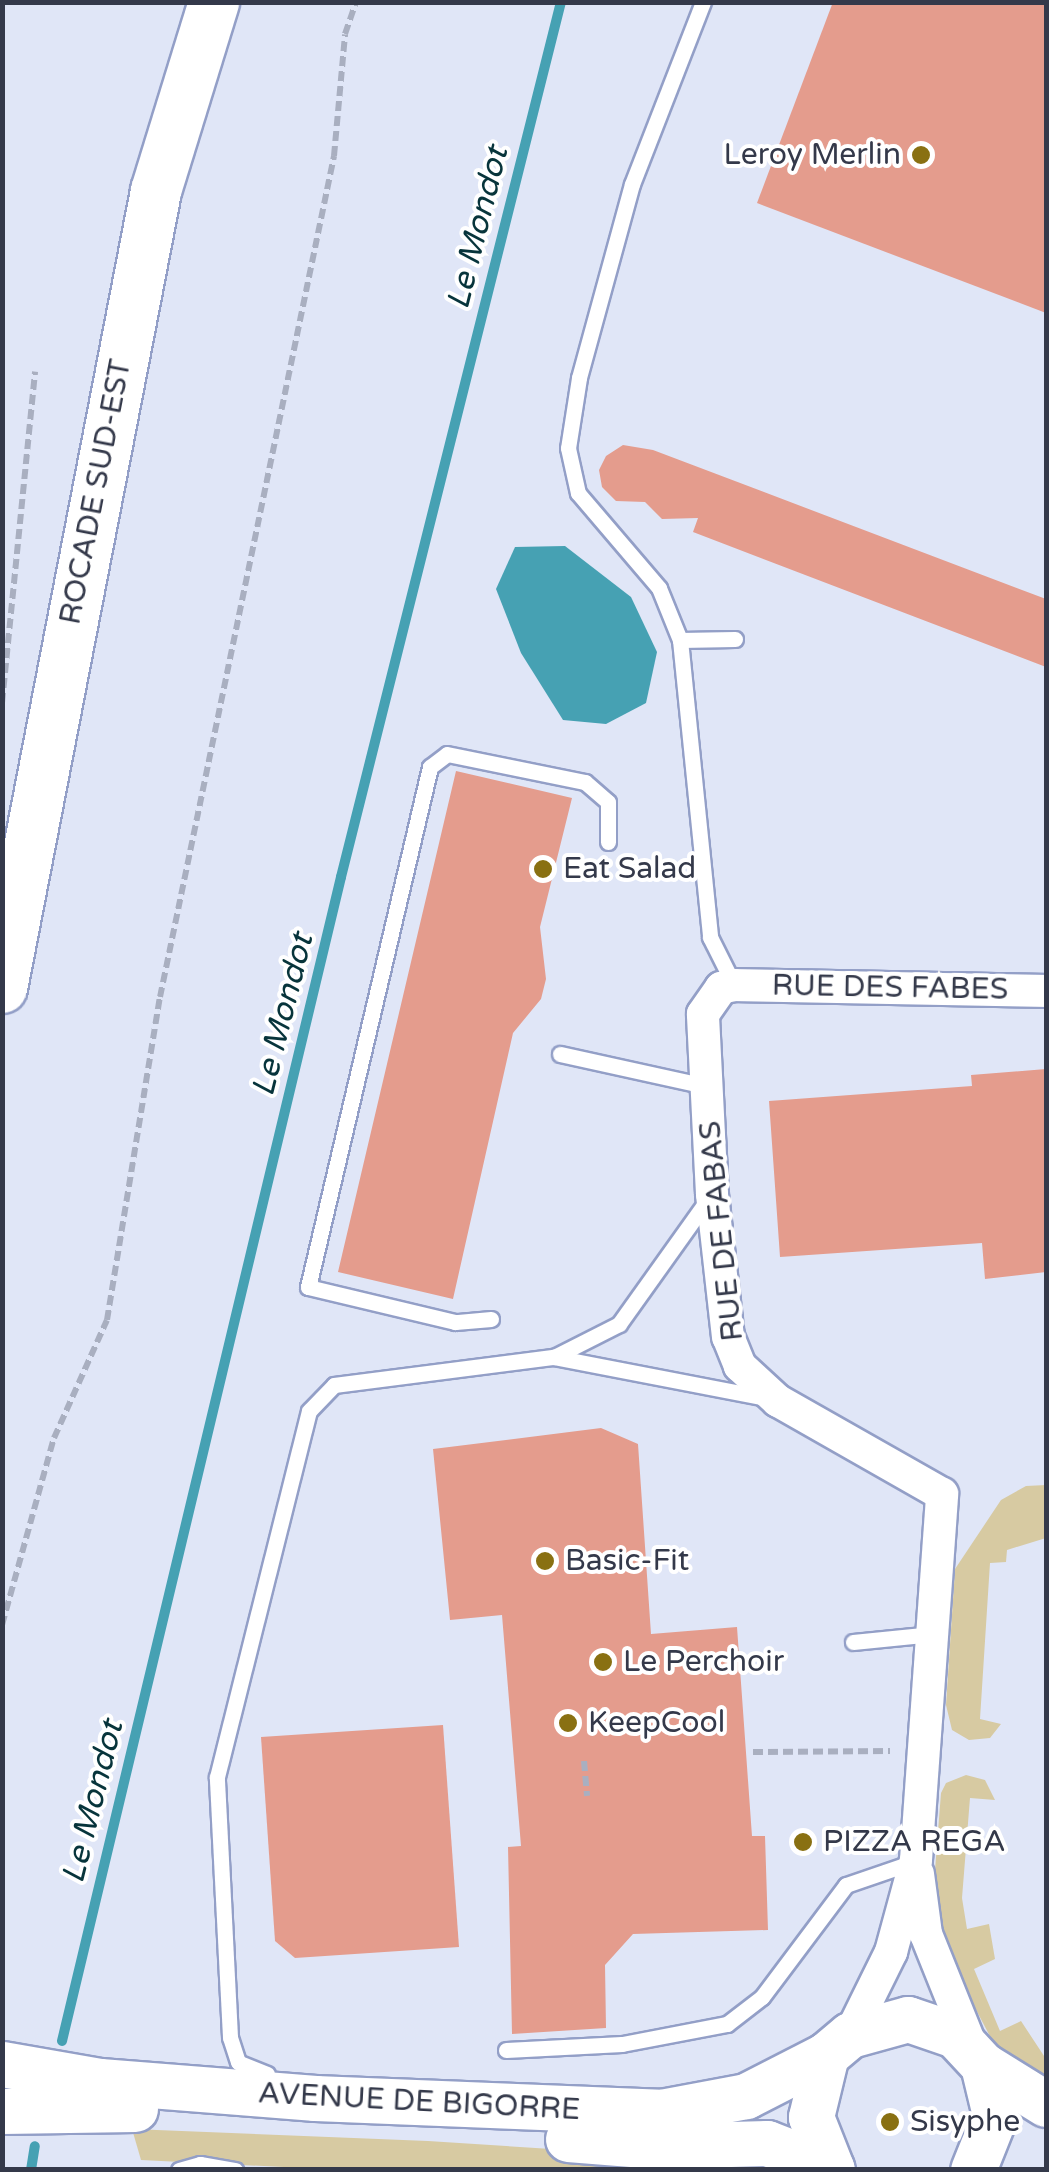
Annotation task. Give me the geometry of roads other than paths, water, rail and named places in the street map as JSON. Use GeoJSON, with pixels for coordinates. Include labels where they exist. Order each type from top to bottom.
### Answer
{"type":"FeatureCollection","features":[{"type":"Feature","properties":{"kind":"main road","name":"ROCADE SUD-EST"},"geometry":{"type":"LineString","coordinates":[[2,988],[156,191],[214,2]]}},
{"type":"Feature","properties":{"kind":"main road","name":"AVENUE DE BIGORRE"},"geometry":{"type":"LineString","coordinates":[[2,2064],[100,2081],[608,2112],[699,2109],[746,2096],[838,2045],[908,2019],[932,2024],[978,2059]]}},
{"type":"Feature","properties":{"kind":"main road"},"geometry":{"type":"LineString","coordinates":[[832,2169],[812,2117],[838,2045]]}},
{"type":"Feature","properties":{"kind":"main road"},"geometry":{"type":"LineString","coordinates":[[978,2059],[1046,2104]]}},
{"type":"Feature","properties":{"kind":"main road"},"geometry":{"type":"LineString","coordinates":[[973,2170],[995,2115],[978,2059]]}},
{"type":"Feature","properties":{"kind":"main road","name":"AVENUE DE BIGORRE"},"geometry":{"type":"LineString","coordinates":[[2,2111],[174,2109],[656,2146],[767,2143],[832,2169]]}},
{"type":"Feature","properties":{"kind":"street","name":"RUE DES FABES"},"geometry":{"type":"LineString","coordinates":[[734,986],[1046,991]]}},
{"type":"Feature","properties":{"kind":"street","name":"RUE DE FABAS"},"geometry":{"type":"LineString","coordinates":[[734,986],[721,988],[702,1014],[712,1194],[728,1337],[740,1366],[778,1401],[942,1494],[916,1860],[891,1952],[838,2045]]}},
{"type":"Feature","properties":{"kind":"street","name":"RUE DE FABAS"},"geometry":{"type":"LineString","coordinates":[[916,1860],[926,1934],[978,2059]]}},
{"type":"Feature","properties":{"kind":"lane"},"geometry":{"type":"LineString","coordinates":[[703,2],[632,184],[579,378],[568,448],[578,492],[659,588],[680,640],[710,938],[734,986]]}},
{"type":"Feature","properties":{"kind":"lane"},"geometry":{"type":"LineString","coordinates":[[680,640],[734,639]]}},
{"type":"Feature","properties":{"kind":"lane"},"geometry":{"type":"LineString","coordinates":[[491,1319],[455,1322],[308,1287],[430,767],[447,754],[584,782],[608,802],[608,842]]}},
{"type":"Feature","properties":{"kind":"lane"},"geometry":{"type":"LineString","coordinates":[[560,1054],[706,1086]]}},
{"type":"Feature","properties":{"kind":"lane"},"geometry":{"type":"LineString","coordinates":[[554,1357],[619,1324],[712,1194]]}},
{"type":"Feature","properties":{"kind":"lane"},"geometry":{"type":"LineString","coordinates":[[294,2076],[256,2073],[238,2062],[230,2037],[217,1777],[308,1411],[334,1385],[554,1357],[778,1401]]}},
{"type":"Feature","properties":{"kind":"lane"},"geometry":{"type":"LineString","coordinates":[[853,1642],[933,1634]]}},
{"type":"Feature","properties":{"kind":"lane"},"geometry":{"type":"LineString","coordinates":[[506,2050],[622,2044],[726,2024],[762,1997],[846,1885],[916,1860]]}},
{"type":"Feature","properties":{"kind":"lane"},"geometry":{"type":"LineString","coordinates":[[351,2080],[446,2086],[608,2112]]}},
{"type":"Feature","properties":{"kind":"lane"},"geometry":{"type":"LineString","coordinates":[[179,2170],[200,2164],[235,2170]]}},
{"type":"Feature","properties":{"kind":"water"},"geometry":{"type":"Polygon","coordinates":[[[565,546],[631,597],[657,652],[646,703],[606,724],[563,720],[521,653],[496,589],[515,547],[565,546]]]}},
{"type":"Feature","properties":{"kind":"waterway","name":"Le Mondot"},"geometry":{"type":"LineString","coordinates":[[62,2041],[341,877],[561,2]]}},
{"type":"Feature","properties":{"kind":"waterway"},"geometry":{"type":"LineString","coordinates":[[31,2170],[35,2146]]}},
{"type":"Feature","properties":{"kind":"place","name":"Leroy Merlin"},"geometry":{"type":"Point","coordinates":[921,155]}},
{"type":"Feature","properties":{"kind":"place","name":"Eat Salad"},"geometry":{"type":"Point","coordinates":[543,869]}},
{"type":"Feature","properties":{"kind":"place","name":"Basic-Fit"},"geometry":{"type":"Point","coordinates":[545,1561]}},
{"type":"Feature","properties":{"kind":"place","name":"Le Perchoir"},"geometry":{"type":"Point","coordinates":[603,1662]}},
{"type":"Feature","properties":{"kind":"place","name":"KeepCool"},"geometry":{"type":"Point","coordinates":[568,1723]}},
{"type":"Feature","properties":{"kind":"place","name":"PIZZA REGA"},"geometry":{"type":"Point","coordinates":[803,1842]}},
{"type":"Feature","properties":{"kind":"place","name":"Sisyphe"},"geometry":{"type":"Point","coordinates":[890,2122]}}]}
